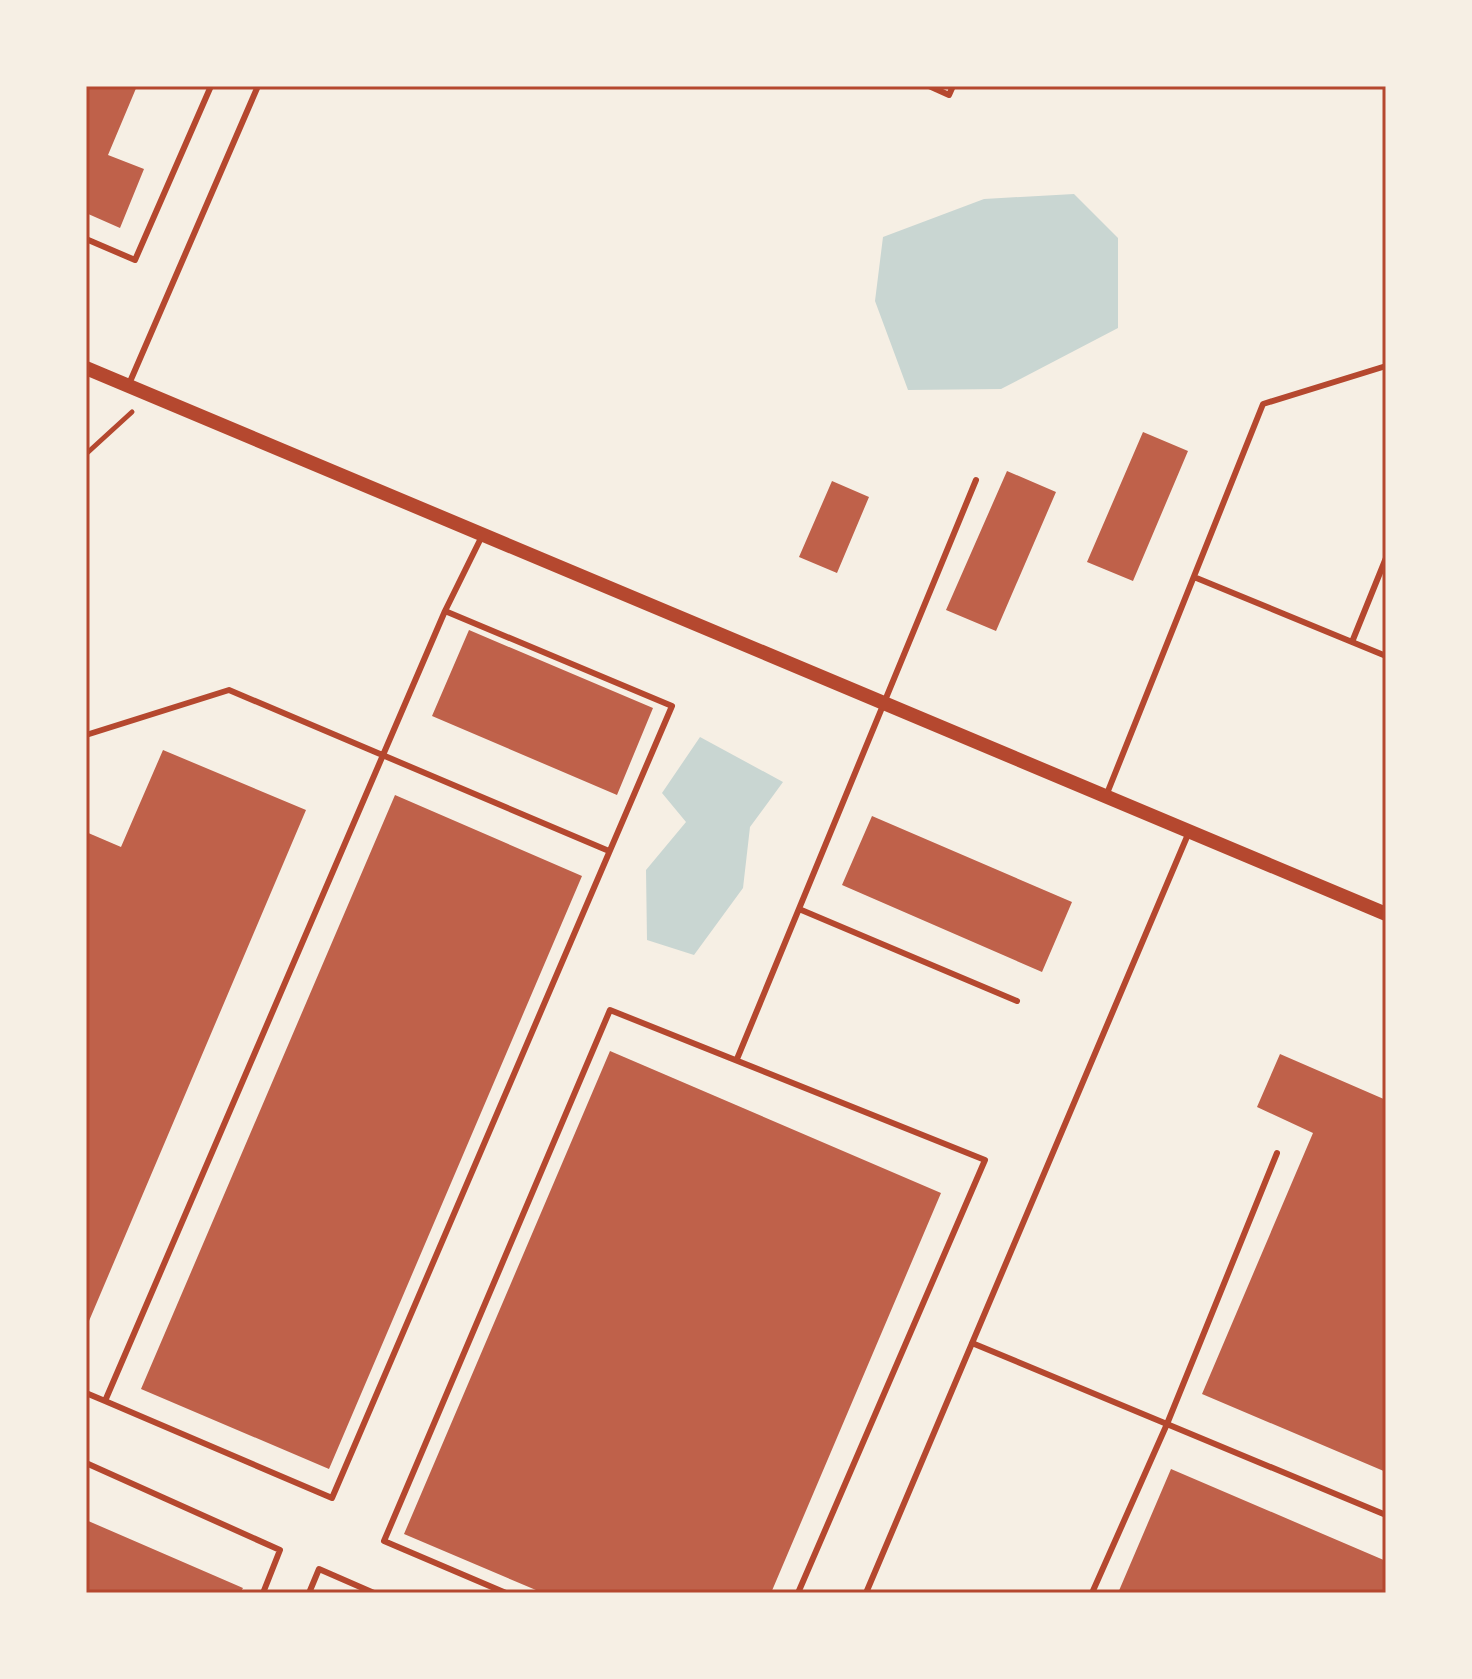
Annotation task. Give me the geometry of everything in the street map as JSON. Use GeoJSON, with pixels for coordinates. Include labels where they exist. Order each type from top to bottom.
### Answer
{"type":"FeatureCollection","features":[{"type":"Feature","properties":{"kind":"street"},"geometry":{"type":"LineString","coordinates":[[86,368],[1386,914]]}},
{"type":"Feature","properties":{"kind":"lane"},"geometry":{"type":"LineString","coordinates":[[86,239],[135,260],[211,86]]}},
{"type":"Feature","properties":{"kind":"lane"},"geometry":{"type":"LineString","coordinates":[[128,386],[258,86]]}},
{"type":"Feature","properties":{"kind":"lane"},"geometry":{"type":"LineString","coordinates":[[929,86],[949,95],[953,86]]}},
{"type":"Feature","properties":{"kind":"lane"},"geometry":{"type":"LineString","coordinates":[[1106,796],[1263,404],[1386,366]]}},
{"type":"Feature","properties":{"kind":"lane"},"geometry":{"type":"LineString","coordinates":[[737,1059],[976,480]]}},
{"type":"Feature","properties":{"kind":"lane"},"geometry":{"type":"LineString","coordinates":[[105,1401],[445,611],[482,535]]}},
{"type":"Feature","properties":{"kind":"lane"},"geometry":{"type":"LineString","coordinates":[[1352,642],[1386,558]]}},
{"type":"Feature","properties":{"kind":"lane"},"geometry":{"type":"LineString","coordinates":[[1194,577],[1386,656]]}},
{"type":"Feature","properties":{"kind":"lane"},"geometry":{"type":"LineString","coordinates":[[86,1393],[332,1498],[672,706],[445,611]]}},
{"type":"Feature","properties":{"kind":"lane"},"geometry":{"type":"LineString","coordinates":[[86,735],[229,690],[609,851]]}},
{"type":"Feature","properties":{"kind":"lane"},"geometry":{"type":"LineString","coordinates":[[866,1593],[1189,832]]}},
{"type":"Feature","properties":{"kind":"lane"},"geometry":{"type":"LineString","coordinates":[[799,909],[1017,1001]]}},
{"type":"Feature","properties":{"kind":"lane"},"geometry":{"type":"LineString","coordinates":[[506,1593],[384,1541],[610,1010],[985,1160],[798,1593]]}},
{"type":"Feature","properties":{"kind":"lane"},"geometry":{"type":"LineString","coordinates":[[1092,1593],[1167,1424],[1277,1153]]}},
{"type":"Feature","properties":{"kind":"lane"},"geometry":{"type":"LineString","coordinates":[[972,1343],[1386,1515]]}},
{"type":"Feature","properties":{"kind":"lane"},"geometry":{"type":"LineString","coordinates":[[86,1463],[280,1550],[263,1593]]}},
{"type":"Feature","properties":{"kind":"lane"},"geometry":{"type":"LineString","coordinates":[[309,1593],[319,1569],[374,1593]]}},
{"type":"Feature","properties":{"kind":"path"},"geometry":{"type":"LineString","coordinates":[[86,454],[150,395]]}},
{"type":"Feature","properties":{"kind":"shaded area"},"geometry":{"type":"Polygon","coordinates":[[[1074,194],[1118,238],[1118,328],[1001,389],[908,390],[875,301],[883,237],[984,199],[1074,194]]]}},
{"type":"Feature","properties":{"kind":"shaded area"},"geometry":{"type":"Polygon","coordinates":[[[700,737],[783,782],[750,827],[743,888],[694,955],[647,940],[646,870],[686,822],[662,793],[700,737]]]}},
{"type":"Feature","properties":{"kind":"building"},"geometry":{"type":"Polygon","coordinates":[[[86,86],[137,86],[108,155],[144,169],[120,228],[86,213],[86,86]]]}},
{"type":"Feature","properties":{"kind":"building"},"geometry":{"type":"Polygon","coordinates":[[[1143,432],[1188,451],[1133,581],[1087,562],[1143,432]]]}},
{"type":"Feature","properties":{"kind":"building"},"geometry":{"type":"Polygon","coordinates":[[[1007,471],[1056,492],[996,631],[946,610],[1007,471]]]}},
{"type":"Feature","properties":{"kind":"building"},"geometry":{"type":"Polygon","coordinates":[[[832,481],[869,497],[837,573],[799,557],[832,481]]]}},
{"type":"Feature","properties":{"kind":"building"},"geometry":{"type":"Polygon","coordinates":[[[469,630],[653,708],[617,795],[432,716],[469,630]]]}},
{"type":"Feature","properties":{"kind":"building"},"geometry":{"type":"Polygon","coordinates":[[[163,750],[306,810],[86,1328],[86,832],[121,847],[163,750]]]}},
{"type":"Feature","properties":{"kind":"building"},"geometry":{"type":"Polygon","coordinates":[[[395,795],[582,876],[329,1469],[141,1389],[395,795]]]}},
{"type":"Feature","properties":{"kind":"building"},"geometry":{"type":"Polygon","coordinates":[[[872,816],[1072,902],[1042,972],[842,885],[872,816]]]}},
{"type":"Feature","properties":{"kind":"building"},"geometry":{"type":"Polygon","coordinates":[[[610,1051],[941,1193],[771,1593],[543,1593],[404,1534],[610,1051]]]}},
{"type":"Feature","properties":{"kind":"building"},"geometry":{"type":"Polygon","coordinates":[[[1280,1054],[1386,1100],[1386,1472],[1202,1394],[1313,1133],[1257,1107],[1280,1054]]]}},
{"type":"Feature","properties":{"kind":"building"},"geometry":{"type":"Polygon","coordinates":[[[1171,1469],[1386,1561],[1386,1593],[1118,1593],[1171,1469]]]}},
{"type":"Feature","properties":{"kind":"building"},"geometry":{"type":"Polygon","coordinates":[[[86,1520],[243,1588],[240,1593],[86,1593],[86,1520]]]}}]}
